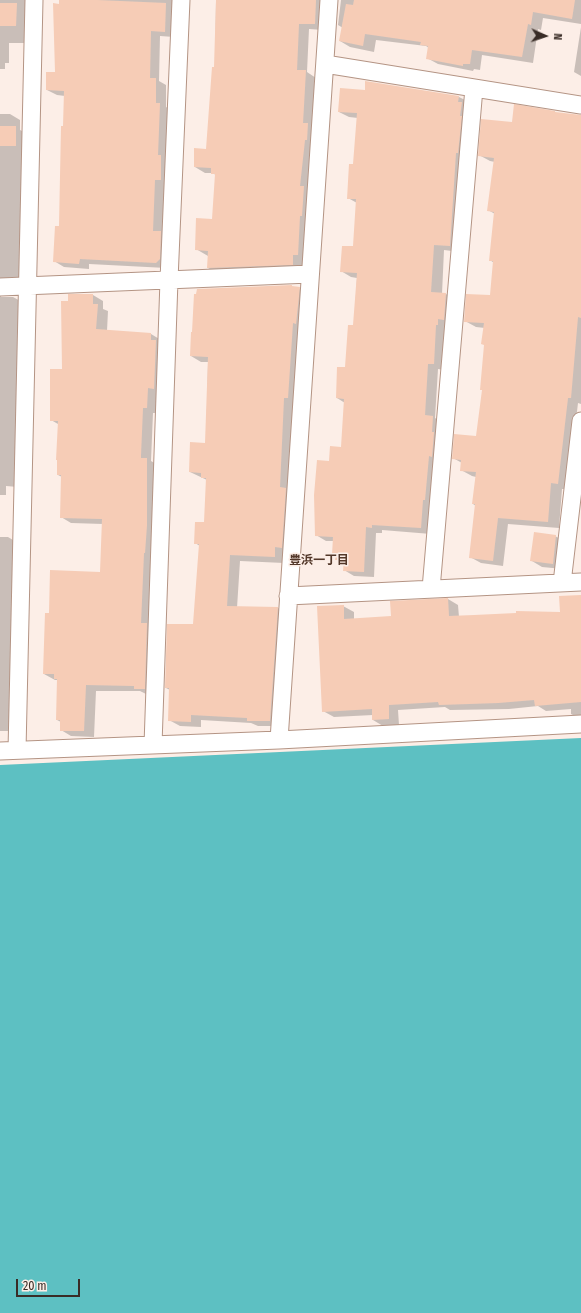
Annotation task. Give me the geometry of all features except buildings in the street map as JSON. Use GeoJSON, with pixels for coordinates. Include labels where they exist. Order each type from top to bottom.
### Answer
{"type":"FeatureCollection","features":[{"type":"Feature","properties":{"kind":"street"},"geometry":{"type":"LineString","coordinates":[[17,750],[34,0]]}},
{"type":"Feature","properties":{"kind":"street"},"geometry":{"type":"LineString","coordinates":[[152,744],[169,280],[182,0]]}},
{"type":"Feature","properties":{"kind":"street"},"geometry":{"type":"LineString","coordinates":[[278,740],[329,0]]}},
{"type":"Feature","properties":{"kind":"street"},"geometry":{"type":"LineString","coordinates":[[325,64],[581,105]]}},
{"type":"Feature","properties":{"kind":"street"},"geometry":{"type":"LineString","coordinates":[[431,589],[474,88]]}},
{"type":"Feature","properties":{"kind":"street"},"geometry":{"type":"LineString","coordinates":[[0,287],[310,274]]}},
{"type":"Feature","properties":{"kind":"street"},"geometry":{"type":"LineString","coordinates":[[562,583],[581,421]]}},
{"type":"Feature","properties":{"kind":"street"},"geometry":{"type":"LineString","coordinates":[[288,596],[581,582]]}},
{"type":"Feature","properties":{"kind":"street"},"geometry":{"type":"LineString","coordinates":[[0,751],[278,740],[581,724]]}},
{"type":"Feature","properties":{"kind":"water"},"geometry":{"type":"Polygon","coordinates":[[[581,738],[581,1313],[0,1313],[0,765],[581,738]]]}},
{"type":"Feature","properties":{"kind":"district","name":"豊浜一丁目"},"geometry":{"type":"Point","coordinates":[319,561]}}]}
